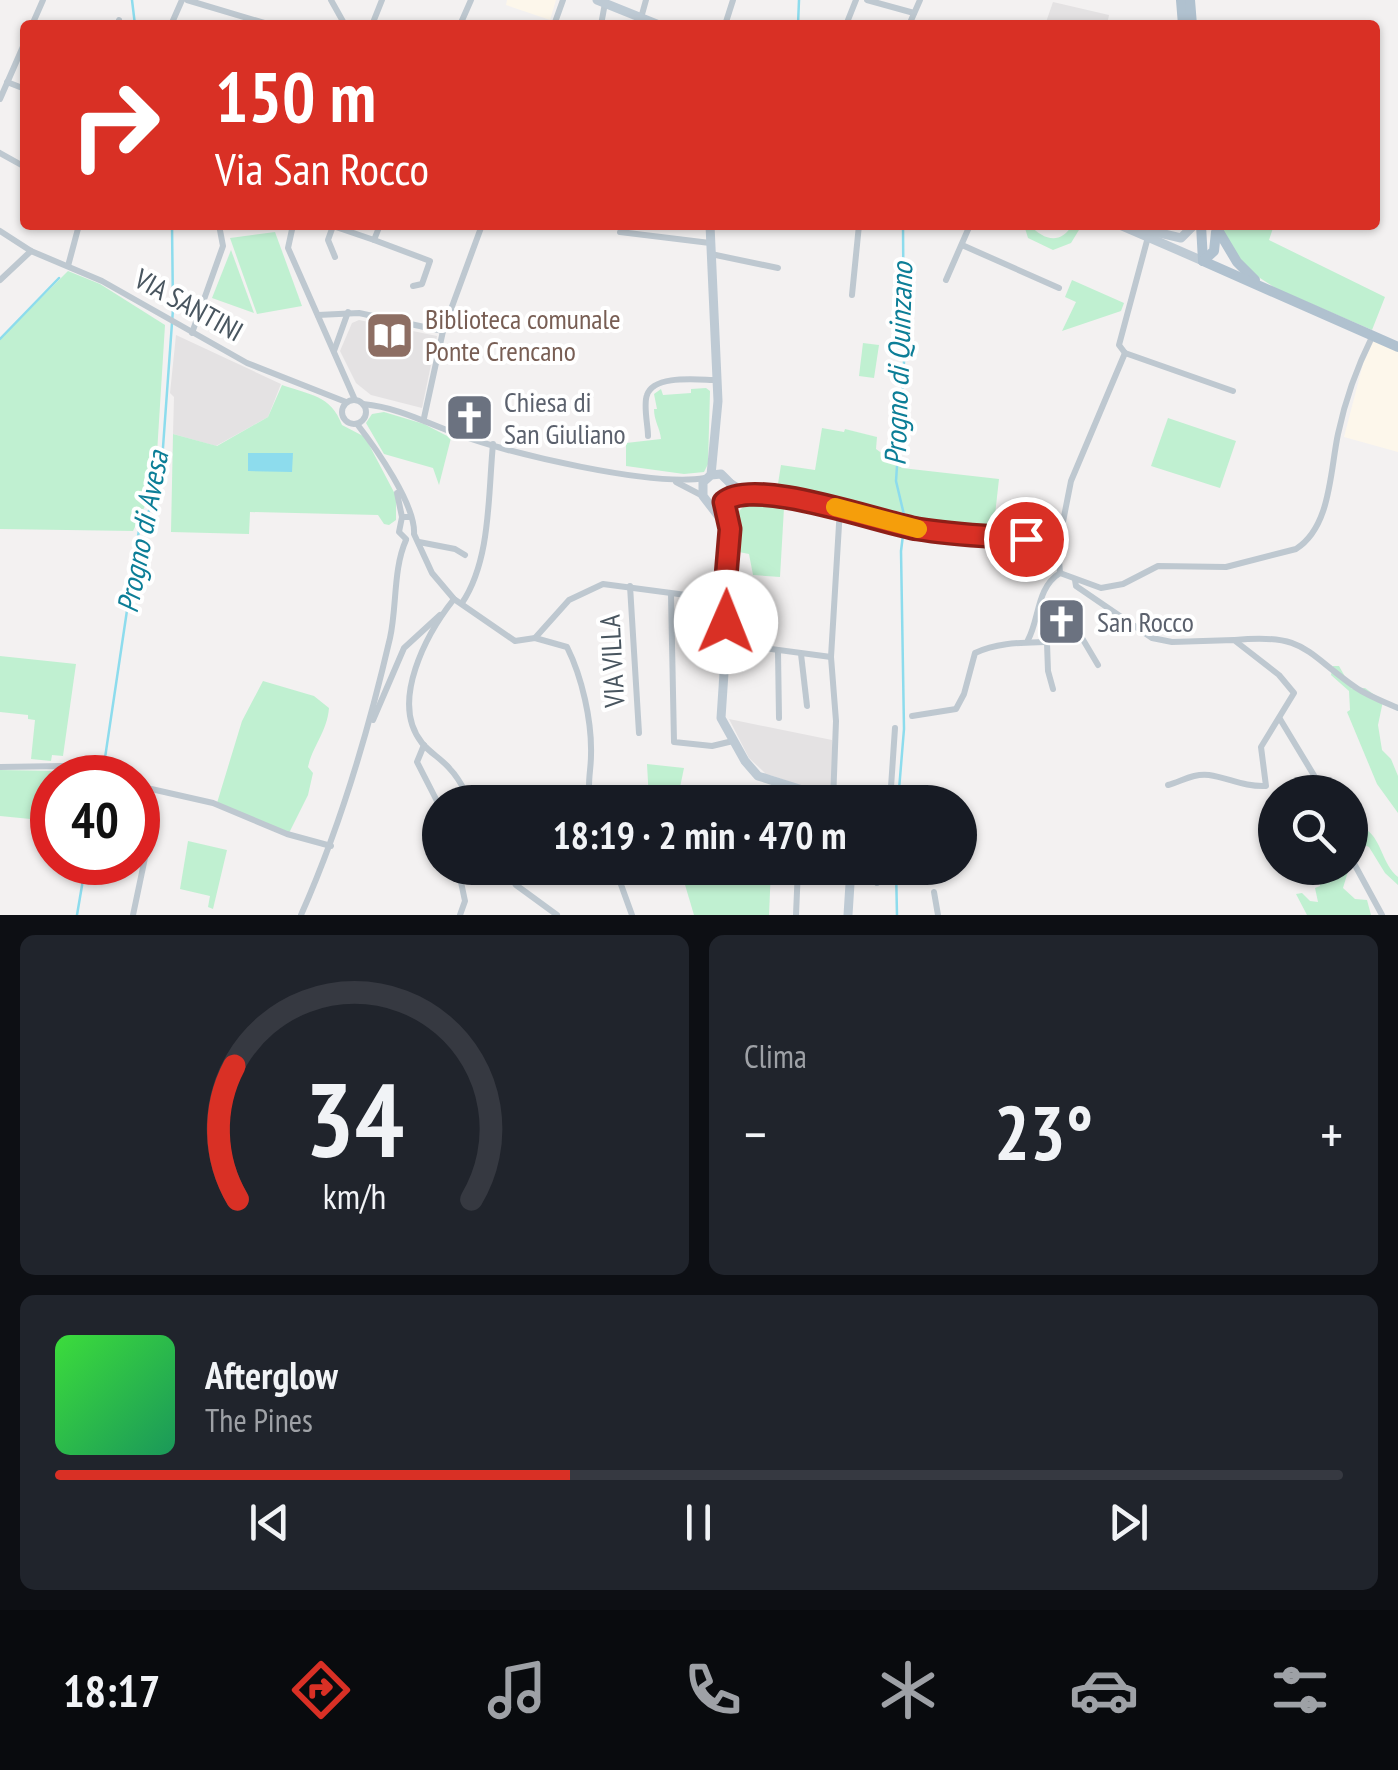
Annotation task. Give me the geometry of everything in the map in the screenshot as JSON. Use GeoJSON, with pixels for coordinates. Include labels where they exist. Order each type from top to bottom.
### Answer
{"type":"FeatureCollection","features":[{"type":"Feature","properties":{"kind":"main road"},"geometry":{"type":"LineString","coordinates":[[1199,230],[1203,261]]}},
{"type":"Feature","properties":{"kind":"main road"},"geometry":{"type":"LineString","coordinates":[[1203,261],[1216,244],[1215,230]]}},
{"type":"Feature","properties":{"kind":"main road"},"geometry":{"type":"LineString","coordinates":[[1218,230],[1237,262],[1264,288]]}},
{"type":"Feature","properties":{"kind":"main road"},"geometry":{"type":"LineString","coordinates":[[1203,261],[1398,347]]}},
{"type":"Feature","properties":{"kind":"street"},"geometry":{"type":"LineString","coordinates":[[185,0],[254,20]]}},
{"type":"Feature","properties":{"kind":"street"},"geometry":{"type":"LineString","coordinates":[[641,18],[646,0]]}},
{"type":"Feature","properties":{"kind":"street"},"geometry":{"type":"LineString","coordinates":[[867,0],[914,13]]}},
{"type":"Feature","properties":{"kind":"street"},"geometry":{"type":"LineString","coordinates":[[911,20],[920,0]]}},
{"type":"Feature","properties":{"kind":"street"},"geometry":{"type":"LineString","coordinates":[[601,2],[646,20]]}},
{"type":"Feature","properties":{"kind":"street"},"geometry":{"type":"LineString","coordinates":[[0,99],[20,53]]}},
{"type":"Feature","properties":{"kind":"street"},"geometry":{"type":"LineString","coordinates":[[7,82],[20,87]]}},
{"type":"Feature","properties":{"kind":"street"},"geometry":{"type":"LineString","coordinates":[[68,266],[79,230]]}},
{"type":"Feature","properties":{"kind":"street"},"geometry":{"type":"LineString","coordinates":[[192,333],[223,246],[221,230]]}},
{"type":"Feature","properties":{"kind":"street"},"geometry":{"type":"LineString","coordinates":[[292,230],[288,248],[334,351],[348,398]]}},
{"type":"Feature","properties":{"kind":"street"},"geometry":{"type":"LineString","coordinates":[[332,230],[328,240],[335,256]]}},
{"type":"Feature","properties":{"kind":"street"},"geometry":{"type":"LineString","coordinates":[[345,230],[430,261],[422,284],[413,286]]}},
{"type":"Feature","properties":{"kind":"street"},"geometry":{"type":"LineString","coordinates":[[374,240],[378,230]]}},
{"type":"Feature","properties":{"kind":"street"},"geometry":{"type":"LineString","coordinates":[[424,418],[443,330],[480,230]]}},
{"type":"Feature","properties":{"kind":"street"},"geometry":{"type":"LineString","coordinates":[[852,295],[858,230]]}},
{"type":"Feature","properties":{"kind":"street"},"geometry":{"type":"LineString","coordinates":[[946,280],[968,230]]}},
{"type":"Feature","properties":{"kind":"street"},"geometry":{"type":"LineString","coordinates":[[1130,230],[1146,242],[1203,261]]}},
{"type":"Feature","properties":{"kind":"street"},"geometry":{"type":"LineString","coordinates":[[1155,230],[1181,238],[1191,230]]}},
{"type":"Feature","properties":{"kind":"street","name":"VIA SANTINI"},"geometry":{"type":"LineString","coordinates":[[0,232],[247,363],[330,396],[348,398],[365,408]]}},
{"type":"Feature","properties":{"kind":"street"},"geometry":{"type":"LineString","coordinates":[[620,232],[709,236],[778,268]]}},
{"type":"Feature","properties":{"kind":"street"},"geometry":{"type":"LineString","coordinates":[[709,236],[718,380],[716,446],[709,476],[702,487],[720,518],[728,547]]}},
{"type":"Feature","properties":{"kind":"street"},"geometry":{"type":"LineString","coordinates":[[1146,242],[1119,345],[1124,353],[1232,391]]}},
{"type":"Feature","properties":{"kind":"street"},"geometry":{"type":"LineString","coordinates":[[962,245],[1059,288]]}},
{"type":"Feature","properties":{"kind":"street"},"geometry":{"type":"LineString","coordinates":[[0,280],[32,251]]}},
{"type":"Feature","properties":{"kind":"street"},"geometry":{"type":"LineString","coordinates":[[318,315],[348,312],[443,330]]}},
{"type":"Feature","properties":{"kind":"street"},"geometry":{"type":"LineString","coordinates":[[334,351],[348,312]]}},
{"type":"Feature","properties":{"kind":"street"},"geometry":{"type":"LineString","coordinates":[[1060,573],[1094,588],[1110,587],[1158,566],[1226,567],[1305,544],[1320,520],[1338,432],[1372,337]]}},
{"type":"Feature","properties":{"kind":"street"},"geometry":{"type":"LineString","coordinates":[[1060,573],[1058,547],[1072,481],[1124,353]]}},
{"type":"Feature","properties":{"kind":"street"},"geometry":{"type":"LineString","coordinates":[[648,436],[646,396],[650,390],[666,382],[718,380]]}},
{"type":"Feature","properties":{"kind":"street"},"geometry":{"type":"LineString","coordinates":[[330,396],[344,392],[348,398]]}},
{"type":"Feature","properties":{"kind":"street","name":"VIA SANTINI"},"geometry":{"type":"LineString","coordinates":[[348,398],[345,420],[359,422]]}},
{"type":"Feature","properties":{"kind":"street"},"geometry":{"type":"LineString","coordinates":[[588,785],[591,752],[583,696],[568,646],[535,638],[515,641],[458,601],[432,573],[394,482],[359,422],[365,408],[378,406],[424,418],[456,434],[494,444],[670,480],[706,499],[727,500],[758,494]]}},
{"type":"Feature","properties":{"kind":"street"},"geometry":{"type":"LineString","coordinates":[[367,735],[404,648],[474,582],[482,552],[494,444]]}},
{"type":"Feature","properties":{"kind":"street"},"geometry":{"type":"LineString","coordinates":[[716,446],[727,479],[730,529],[722,718],[758,776],[786,785]]}},
{"type":"Feature","properties":{"kind":"street"},"geometry":{"type":"LineString","coordinates":[[670,480],[709,476],[727,479],[758,494],[840,508],[910,527],[1026,539],[1058,547]]}},
{"type":"Feature","properties":{"kind":"street"},"geometry":{"type":"LineString","coordinates":[[832,785],[836,721],[831,657],[840,508]]}},
{"type":"Feature","properties":{"kind":"street"},"geometry":{"type":"LineString","coordinates":[[406,540],[399,532],[407,517]]}},
{"type":"Feature","properties":{"kind":"street"},"geometry":{"type":"LineString","coordinates":[[406,540],[416,538],[466,555]]}},
{"type":"Feature","properties":{"kind":"street"},"geometry":{"type":"LineString","coordinates":[[301,915],[331,846],[367,735],[390,637],[406,540]]}},
{"type":"Feature","properties":{"kind":"street"},"geometry":{"type":"LineString","coordinates":[[1028,640],[1042,594],[1060,573]]}},
{"type":"Feature","properties":{"kind":"street"},"geometry":{"type":"LineString","coordinates":[[1075,578],[1076,586],[1152,638],[1172,642],[1278,638],[1315,653],[1354,686],[1398,708]]}},
{"type":"Feature","properties":{"kind":"street","name":"VIA VILLA"},"geometry":{"type":"LineString","coordinates":[[535,638],[568,600],[603,584],[724,600]]}},
{"type":"Feature","properties":{"kind":"street","name":"VIA VILLA"},"geometry":{"type":"LineString","coordinates":[[630,586],[639,734]]}},
{"type":"Feature","properties":{"kind":"street"},"geometry":{"type":"LineString","coordinates":[[670,594],[674,742],[712,746],[734,741]]}},
{"type":"Feature","properties":{"kind":"street"},"geometry":{"type":"LineString","coordinates":[[446,610],[410,685],[409,708],[424,745],[452,771],[460,785]]}},
{"type":"Feature","properties":{"kind":"street"},"geometry":{"type":"LineString","coordinates":[[912,716],[956,709],[964,694],[974,653],[1028,640],[1047,643],[1082,638],[1098,665]]}},
{"type":"Feature","properties":{"kind":"street"},"geometry":{"type":"LineString","coordinates":[[1168,785],[1191,776],[1210,775],[1246,786],[1266,786],[1261,747],[1273,723],[1294,698],[1292,688],[1234,640]]}},
{"type":"Feature","properties":{"kind":"street"},"geometry":{"type":"LineString","coordinates":[[726,643],[831,657]]}},
{"type":"Feature","properties":{"kind":"street"},"geometry":{"type":"LineString","coordinates":[[1047,643],[1053,689]]}},
{"type":"Feature","properties":{"kind":"street"},"geometry":{"type":"LineString","coordinates":[[778,652],[779,718]]}},
{"type":"Feature","properties":{"kind":"street"},"geometry":{"type":"LineString","coordinates":[[802,654],[807,706]]}},
{"type":"Feature","properties":{"kind":"street"},"geometry":{"type":"LineString","coordinates":[[1280,719],[1314,775]]}},
{"type":"Feature","properties":{"kind":"street"},"geometry":{"type":"LineString","coordinates":[[891,785],[896,728]]}},
{"type":"Feature","properties":{"kind":"street"},"geometry":{"type":"LineString","coordinates":[[424,745],[417,762],[429,785]]}},
{"type":"Feature","properties":{"kind":"street"},"geometry":{"type":"LineString","coordinates":[[0,766],[30,766]]}},
{"type":"Feature","properties":{"kind":"street"},"geometry":{"type":"LineString","coordinates":[[160,791],[213,803],[287,834],[331,846]]}},
{"type":"Feature","properties":{"kind":"street"},"geometry":{"type":"LineString","coordinates":[[133,915],[139,885]]}},
{"type":"Feature","properties":{"kind":"street"},"geometry":{"type":"LineString","coordinates":[[460,915],[464,901],[461,885]]}},
{"type":"Feature","properties":{"kind":"street"},"geometry":{"type":"LineString","coordinates":[[516,885],[557,915]]}},
{"type":"Feature","properties":{"kind":"street"},"geometry":{"type":"LineString","coordinates":[[621,885],[632,915]]}},
{"type":"Feature","properties":{"kind":"street"},"geometry":{"type":"LineString","coordinates":[[796,915],[797,885]]}},
{"type":"Feature","properties":{"kind":"street"},"geometry":{"type":"LineString","coordinates":[[848,915],[850,885]]}},
{"type":"Feature","properties":{"kind":"street"},"geometry":{"type":"LineString","coordinates":[[1366,885],[1382,915]]}},
{"type":"Feature","properties":{"kind":"street"},"geometry":{"type":"LineString","coordinates":[[934,892],[938,915]]}},
{"type":"Feature","properties":{"kind":"shaded area"},"geometry":{"type":"Polygon","coordinates":[[[507,0],[556,0],[550,20],[506,5],[507,0]]]}},
{"type":"Feature","properties":{"kind":"shaded area"},"geometry":{"type":"Polygon","coordinates":[[[1053,2],[1109,15],[1108,20],[1047,20],[1053,2]]]}},
{"type":"Feature","properties":{"kind":"shaded area"},"geometry":{"type":"Polygon","coordinates":[[[359,320],[437,336],[422,408],[371,395],[356,383],[340,351],[352,323],[359,320]]]}},
{"type":"Feature","properties":{"kind":"shaded area"},"geometry":{"type":"Polygon","coordinates":[[[176,335],[281,384],[268,417],[216,446],[173,434],[174,397],[170,393],[176,335]]]}},
{"type":"Feature","properties":{"kind":"shaded area"},"geometry":{"type":"Polygon","coordinates":[[[1374,340],[1398,351],[1398,452],[1344,437],[1363,364],[1374,340]]]}},
{"type":"Feature","properties":{"kind":"shaded area"},"geometry":{"type":"Polygon","coordinates":[[[729,719],[832,740],[834,785],[799,785],[770,775],[762,778],[765,773],[749,758],[729,719]]]}},
{"type":"Feature","properties":{"kind":"green space"},"geometry":{"type":"Polygon","coordinates":[[[1026,230],[1057,238],[1069,230],[1079,230],[1071,243],[1053,250],[1028,238],[1026,230]]]}},
{"type":"Feature","properties":{"kind":"green space"},"geometry":{"type":"Polygon","coordinates":[[[1223,230],[1272,230],[1269,240],[1385,297],[1372,330],[1277,289],[1246,269],[1223,230]]]}},
{"type":"Feature","properties":{"kind":"green space"},"geometry":{"type":"Polygon","coordinates":[[[275,232],[302,306],[257,314],[230,238],[275,232]]]}},
{"type":"Feature","properties":{"kind":"green space"},"geometry":{"type":"Polygon","coordinates":[[[231,250],[254,313],[212,298],[231,250]]]}},
{"type":"Feature","properties":{"kind":"green space"},"geometry":{"type":"Polygon","coordinates":[[[68,271],[100,284],[165,325],[155,485],[133,531],[0,529],[0,339],[68,271]]]}},
{"type":"Feature","properties":{"kind":"green space"},"geometry":{"type":"Polygon","coordinates":[[[1072,280],[1124,303],[1121,311],[1062,331],[1076,302],[1065,297],[1072,280]]]}},
{"type":"Feature","properties":{"kind":"green space"},"geometry":{"type":"Polygon","coordinates":[[[863,343],[879,345],[874,378],[859,376],[863,343]]]}},
{"type":"Feature","properties":{"kind":"green space"},"geometry":{"type":"Polygon","coordinates":[[[282,385],[326,402],[342,425],[365,437],[396,496],[396,520],[389,525],[378,515],[250,512],[249,534],[171,532],[173,434],[217,446],[268,417],[282,385]]]}},
{"type":"Feature","properties":{"kind":"green space"},"geometry":{"type":"Polygon","coordinates":[[[661,389],[663,395],[691,393],[691,389],[710,391],[708,464],[704,472],[684,474],[626,466],[626,443],[661,439],[654,394],[661,389]]]}},
{"type":"Feature","properties":{"kind":"green space"},"geometry":{"type":"Polygon","coordinates":[[[384,412],[424,424],[451,438],[439,485],[433,468],[384,454],[366,423],[372,414],[384,412]]]}},
{"type":"Feature","properties":{"kind":"green space"},"geometry":{"type":"Polygon","coordinates":[[[1168,418],[1236,441],[1220,488],[1151,466],[1168,418]]]}},
{"type":"Feature","properties":{"kind":"green space"},"geometry":{"type":"Polygon","coordinates":[[[822,428],[877,437],[876,449],[902,468],[999,479],[993,533],[903,521],[901,512],[777,490],[781,465],[815,470],[822,428]]]}},
{"type":"Feature","properties":{"kind":"green space"},"geometry":{"type":"Polygon","coordinates":[[[749,501],[784,508],[780,577],[753,575],[749,554],[734,551],[738,512],[749,501]]]}},
{"type":"Feature","properties":{"kind":"green space"},"geometry":{"type":"Polygon","coordinates":[[[0,656],[76,664],[63,755],[31,755],[35,720],[28,719],[28,715],[0,712],[0,656]]]}},
{"type":"Feature","properties":{"kind":"green space"},"geometry":{"type":"Polygon","coordinates":[[[1333,666],[1339,666],[1352,689],[1365,688],[1383,701],[1378,725],[1382,750],[1398,776],[1398,813],[1377,784],[1347,712],[1349,691],[1331,675],[1333,666]]]}},
{"type":"Feature","properties":{"kind":"green space"},"geometry":{"type":"Polygon","coordinates":[[[263,681],[314,696],[329,708],[308,767],[313,773],[308,795],[289,833],[217,803],[242,721],[263,681]]]}},
{"type":"Feature","properties":{"kind":"green space"},"geometry":{"type":"Polygon","coordinates":[[[647,764],[684,768],[680,785],[648,785],[647,764]]]}},
{"type":"Feature","properties":{"kind":"green space"},"geometry":{"type":"Polygon","coordinates":[[[0,770],[30,771],[30,819],[0,816],[0,770]]]}},
{"type":"Feature","properties":{"kind":"green space"},"geometry":{"type":"Polygon","coordinates":[[[1368,831],[1398,877],[1398,885],[1385,873],[1369,847],[1368,831]]]}},
{"type":"Feature","properties":{"kind":"green space"},"geometry":{"type":"Polygon","coordinates":[[[188,841],[227,850],[213,909],[208,907],[210,896],[180,889],[188,841]]]}},
{"type":"Feature","properties":{"kind":"green space"},"geometry":{"type":"Polygon","coordinates":[[[685,885],[770,885],[769,915],[694,915],[685,885]]]}},
{"type":"Feature","properties":{"kind":"green space"},"geometry":{"type":"Polygon","coordinates":[[[1344,885],[1355,899],[1367,900],[1371,915],[1307,915],[1296,894],[1318,902],[1315,888],[1344,885]]]}},
{"type":"Feature","properties":{"kind":"water"},"geometry":{"type":"Polygon","coordinates":[[[248,453],[293,453],[292,472],[248,471],[248,453]]]}},
{"type":"Feature","properties":{"kind":"waterway","name":"Progno di Avesa"},"geometry":{"type":"LineString","coordinates":[[132,0],[134,20]]}},
{"type":"Feature","properties":{"kind":"waterway","name":"Progno di Quinzano"},"geometry":{"type":"LineString","coordinates":[[798,20],[799,0]]}},
{"type":"Feature","properties":{"kind":"waterway","name":"Progno di Avesa"},"geometry":{"type":"LineString","coordinates":[[105,755],[139,530],[155,499],[161,475],[173,309],[172,230]]}},
{"type":"Feature","properties":{"kind":"waterway","name":"Progno di Quinzano"},"geometry":{"type":"LineString","coordinates":[[899,785],[904,729],[901,551],[905,519],[896,481],[904,362],[903,230]]}},
{"type":"Feature","properties":{"kind":"waterway"},"geometry":{"type":"LineString","coordinates":[[0,339],[59,278]]}},
{"type":"Feature","properties":{"kind":"waterway","name":"Progno di Avesa"},"geometry":{"type":"LineString","coordinates":[[77,915],[82,885]]}},
{"type":"Feature","properties":{"kind":"waterway","name":"Progno di Quinzano"},"geometry":{"type":"LineString","coordinates":[[896,885],[897,915]]}},
{"type":"Feature","properties":{"kind":"slow traffic"},"geometry":{"type":"LineString","coordinates":[[835,507],[918,529]]}},
{"type":"Feature","properties":{"kind":"place","name":"Biblioteca comunale Ponte Crencano"},"geometry":{"type":"Point","coordinates":[390,335]}},
{"type":"Feature","properties":{"kind":"place","name":"Chiesa di San Giuliano"},"geometry":{"type":"Point","coordinates":[469,418]}},
{"type":"Feature","properties":{"kind":"place","name":"San Rocco"},"geometry":{"type":"Point","coordinates":[1062,622]}},
{"type":"Feature","properties":{"kind":"route"},"geometry":{"type":"LineString","coordinates":[[726,622],[730,529],[724,502],[736,494],[840,508],[918,529],[1026,539]]}}]}
